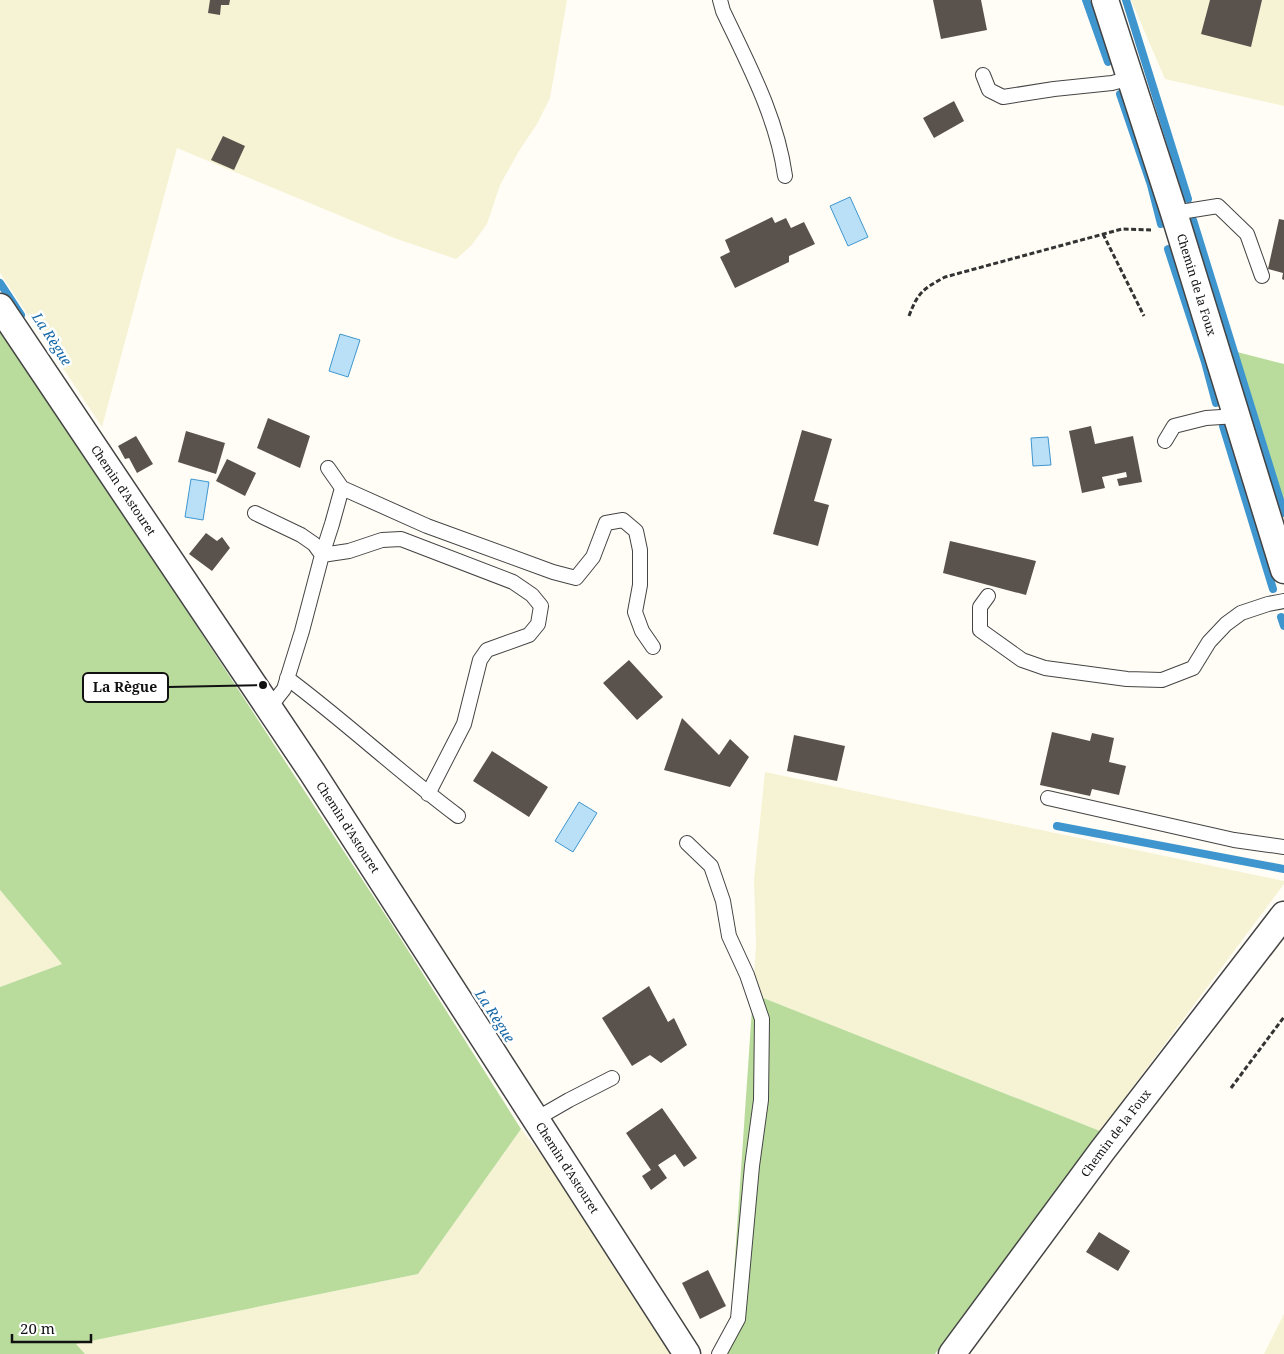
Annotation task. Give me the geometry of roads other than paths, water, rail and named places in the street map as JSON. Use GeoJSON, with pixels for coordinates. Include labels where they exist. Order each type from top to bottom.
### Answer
{"type":"FeatureCollection","features":[{"type":"Feature","properties":{"kind":"street","name":"Chemin de la Foux"},"geometry":{"type":"LineString","coordinates":[[1105,0],[1177,222],[1284,570]]}},
{"type":"Feature","properties":{"kind":"street","name":"Chemin d'Astouret"},"geometry":{"type":"LineString","coordinates":[[0,307],[317,781],[687,1354]]}},
{"type":"Feature","properties":{"kind":"street","name":"Chemin de la Foux"},"geometry":{"type":"LineString","coordinates":[[952,1354],[1102,1151],[1284,915]]}},
{"type":"Feature","properties":{"kind":"lane"},"geometry":{"type":"LineString","coordinates":[[720,0],[723,11],[762,92],[782,152],[785,176]]}},
{"type":"Feature","properties":{"kind":"lane"},"geometry":{"type":"LineString","coordinates":[[983,75],[989,90],[1003,97],[1112,83],[1131,78]]}},
{"type":"Feature","properties":{"kind":"lane"},"geometry":{"type":"LineString","coordinates":[[1177,222],[1218,206],[1246,234],[1262,276]]}},
{"type":"Feature","properties":{"kind":"lane"},"geometry":{"type":"LineString","coordinates":[[1165,442],[1174,426],[1206,418],[1237,416]]}},
{"type":"Feature","properties":{"kind":"lane"},"geometry":{"type":"LineString","coordinates":[[328,468],[342,488],[427,526],[552,572],[576,578],[593,557],[606,523],[623,520],[636,531],[640,550],[640,585],[635,612],[642,631],[653,647]]}},
{"type":"Feature","properties":{"kind":"lane"},"geometry":{"type":"LineString","coordinates":[[269,708],[284,689],[342,488]]}},
{"type":"Feature","properties":{"kind":"lane"},"geometry":{"type":"LineString","coordinates":[[255,513],[301,535],[314,544],[322,555]]}},
{"type":"Feature","properties":{"kind":"lane"},"geometry":{"type":"LineString","coordinates":[[322,555],[349,551],[382,540],[402,539],[513,582],[532,595],[541,606],[538,624],[529,635],[487,650],[480,660],[464,724],[428,794]]}},
{"type":"Feature","properties":{"kind":"lane"},"geometry":{"type":"LineString","coordinates":[[988,596],[980,607],[980,630],[1022,660],[1045,668],[1127,680],[1162,680],[1193,668],[1208,642],[1226,624],[1241,613],[1284,601]]}},
{"type":"Feature","properties":{"kind":"lane"},"geometry":{"type":"LineString","coordinates":[[287,678],[320,703],[428,794],[458,816]]}},
{"type":"Feature","properties":{"kind":"lane"},"geometry":{"type":"LineString","coordinates":[[1048,798],[1234,840],[1284,847]]}},
{"type":"Feature","properties":{"kind":"lane"},"geometry":{"type":"LineString","coordinates":[[686,843],[710,866],[723,901],[729,936],[748,975],[762,1018],[761,1100],[752,1166],[738,1319],[719,1354]]}},
{"type":"Feature","properties":{"kind":"lane"},"geometry":{"type":"LineString","coordinates":[[536,1119],[612,1078]]}},
{"type":"Feature","properties":{"kind":"water"},"geometry":{"type":"Polygon","coordinates":[[[850,197],[868,237],[848,246],[830,206],[850,197]]]}},
{"type":"Feature","properties":{"kind":"water"},"geometry":{"type":"Polygon","coordinates":[[[340,334],[360,340],[348,377],[329,371],[340,334]]]}},
{"type":"Feature","properties":{"kind":"water"},"geometry":{"type":"Polygon","coordinates":[[[1048,437],[1051,465],[1033,466],[1031,438],[1048,437]]]}},
{"type":"Feature","properties":{"kind":"water"},"geometry":{"type":"Polygon","coordinates":[[[191,479],[209,482],[203,520],[185,517],[191,479]]]}},
{"type":"Feature","properties":{"kind":"water"},"geometry":{"type":"Polygon","coordinates":[[[579,802],[597,813],[573,852],[555,841],[579,802]]]}},
{"type":"Feature","properties":{"kind":"waterway"},"geometry":{"type":"LineString","coordinates":[[1086,0],[1108,62]]}},
{"type":"Feature","properties":{"kind":"waterway"},"geometry":{"type":"LineString","coordinates":[[1126,0],[1188,199]]}},
{"type":"Feature","properties":{"kind":"waterway"},"geometry":{"type":"LineString","coordinates":[[1120,94],[1151,185],[1161,224]]}},
{"type":"Feature","properties":{"kind":"waterway"},"geometry":{"type":"LineString","coordinates":[[1193,220],[1284,513]]}},
{"type":"Feature","properties":{"kind":"waterway"},"geometry":{"type":"LineString","coordinates":[[1168,249],[1205,362],[1216,403]]}},
{"type":"Feature","properties":{"kind":"waterway","name":"La Règue"},"geometry":{"type":"LineString","coordinates":[[0,283],[21,315]]}},
{"type":"Feature","properties":{"kind":"waterway"},"geometry":{"type":"LineString","coordinates":[[1223,426],[1273,589]]}},
{"type":"Feature","properties":{"kind":"waterway"},"geometry":{"type":"LineString","coordinates":[[1281,617],[1284,626]]}},
{"type":"Feature","properties":{"kind":"waterway"},"geometry":{"type":"LineString","coordinates":[[1057,826],[1284,869]]}},
{"type":"Feature","properties":{"kind":"place","name":"La Règue"},"geometry":{"type":"Point","coordinates":[263,685]}}]}
